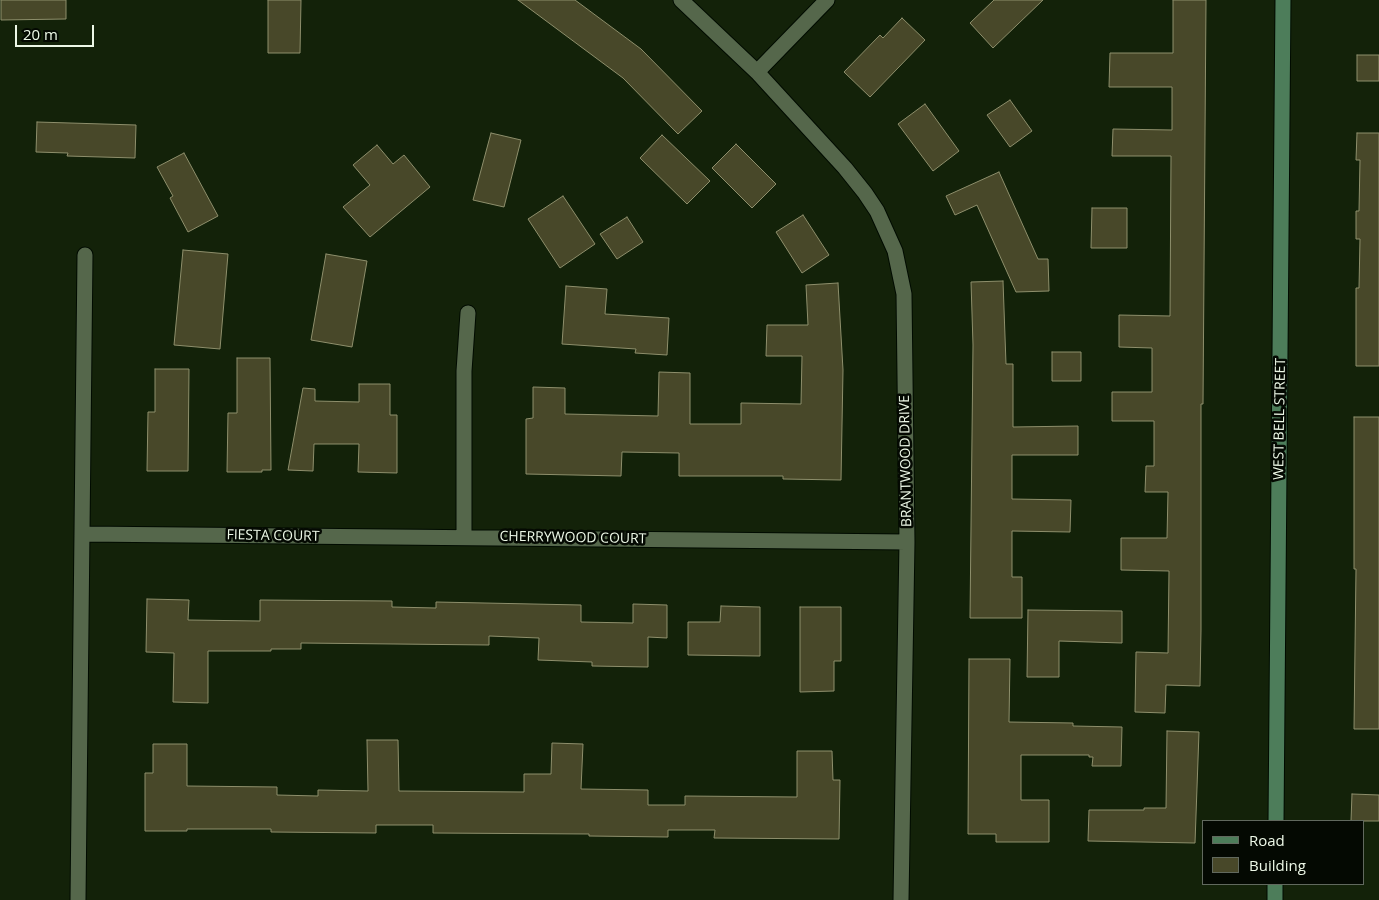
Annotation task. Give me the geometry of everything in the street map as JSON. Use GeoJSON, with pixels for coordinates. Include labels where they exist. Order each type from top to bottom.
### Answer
{"type":"FeatureCollection","features":[{"type":"Feature","properties":{"kind":"main road","name":"WEST BELL STREET"},"geometry":{"type":"LineString","coordinates":[[1276,820],[1283,0]]}},
{"type":"Feature","properties":{"kind":"main road"},"geometry":{"type":"LineString","coordinates":[[1275,885],[1275,900]]}},
{"type":"Feature","properties":{"kind":"street","name":"BRANTWOOD DRIVE"},"geometry":{"type":"LineString","coordinates":[[681,0],[757,72],[845,168],[866,193],[877,211],[895,251],[904,294],[907,542],[901,900]]}},
{"type":"Feature","properties":{"kind":"street"},"geometry":{"type":"LineString","coordinates":[[757,72],[827,0]]}},
{"type":"Feature","properties":{"kind":"street"},"geometry":{"type":"LineString","coordinates":[[78,900],[85,254]]}},
{"type":"Feature","properties":{"kind":"street"},"geometry":{"type":"LineString","coordinates":[[464,537],[464,371],[468,313]]}},
{"type":"Feature","properties":{"kind":"street","name":"FIESTA COURT"},"geometry":{"type":"LineString","coordinates":[[83,534],[464,537]]}},
{"type":"Feature","properties":{"kind":"street","name":"CHERRYWOOD COURT"},"geometry":{"type":"LineString","coordinates":[[464,537],[907,542]]}},
{"type":"Feature","properties":{"kind":"building"},"geometry":{"type":"Polygon","coordinates":[[[1,0],[66,0],[66,19],[1,20],[1,0]]]}},
{"type":"Feature","properties":{"kind":"building"},"geometry":{"type":"Polygon","coordinates":[[[268,0],[301,0],[300,53],[268,53],[268,0]]]}},
{"type":"Feature","properties":{"kind":"building"},"geometry":{"type":"Polygon","coordinates":[[[518,0],[575,0],[641,49],[702,111],[678,134],[623,78],[518,0]]]}},
{"type":"Feature","properties":{"kind":"building"},"geometry":{"type":"Polygon","coordinates":[[[994,0],[1043,0],[993,48],[970,23],[994,0]]]}},
{"type":"Feature","properties":{"kind":"building"},"geometry":{"type":"Polygon","coordinates":[[[1173,0],[1206,0],[1203,404],[1201,404],[1201,630],[1200,686],[1166,685],[1165,713],[1135,712],[1136,652],[1168,653],[1169,571],[1121,570],[1121,538],[1167,538],[1168,492],[1145,492],[1146,466],[1154,466],[1154,421],[1112,421],[1112,392],[1152,392],[1152,348],[1119,347],[1119,315],[1170,316],[1171,156],[1112,156],[1113,129],[1172,130],[1172,87],[1109,87],[1110,53],[1173,53],[1173,0]]]}},
{"type":"Feature","properties":{"kind":"building"},"geometry":{"type":"Polygon","coordinates":[[[902,18],[925,40],[870,97],[844,72],[880,35],[883,38],[902,18]]]}},
{"type":"Feature","properties":{"kind":"building"},"geometry":{"type":"Polygon","coordinates":[[[1357,55],[1379,55],[1379,81],[1357,81],[1357,55]]]}},
{"type":"Feature","properties":{"kind":"building"},"geometry":{"type":"Polygon","coordinates":[[[1010,100],[1032,131],[1010,147],[987,115],[1010,100]]]}},
{"type":"Feature","properties":{"kind":"building"},"geometry":{"type":"Polygon","coordinates":[[[925,104],[959,151],[933,171],[898,124],[925,104]]]}},
{"type":"Feature","properties":{"kind":"building"},"geometry":{"type":"Polygon","coordinates":[[[37,122],[136,125],[135,158],[67,156],[68,153],[36,152],[37,122]]]}},
{"type":"Feature","properties":{"kind":"building"},"geometry":{"type":"Polygon","coordinates":[[[491,133],[521,140],[504,207],[473,200],[491,133]]]}},
{"type":"Feature","properties":{"kind":"building"},"geometry":{"type":"Polygon","coordinates":[[[1357,133],[1379,133],[1379,366],[1356,366],[1356,288],[1359,288],[1360,239],[1356,239],[1356,211],[1359,211],[1360,160],[1356,160],[1357,133]]]}},
{"type":"Feature","properties":{"kind":"building"},"geometry":{"type":"Polygon","coordinates":[[[662,135],[710,181],[687,204],[640,158],[662,135]]]}},
{"type":"Feature","properties":{"kind":"building"},"geometry":{"type":"Polygon","coordinates":[[[736,144],[776,184],[752,208],[712,168],[736,144]]]}},
{"type":"Feature","properties":{"kind":"building"},"geometry":{"type":"Polygon","coordinates":[[[377,145],[393,164],[404,155],[430,187],[370,237],[343,207],[370,185],[353,165],[377,145]]]}},
{"type":"Feature","properties":{"kind":"building"},"geometry":{"type":"Polygon","coordinates":[[[184,153],[218,216],[188,232],[170,198],[173,196],[157,167],[184,153]]]}},
{"type":"Feature","properties":{"kind":"building"},"geometry":{"type":"Polygon","coordinates":[[[999,172],[1038,259],[1048,259],[1049,291],[1016,292],[977,205],[955,215],[946,196],[999,172]]]}},
{"type":"Feature","properties":{"kind":"building"},"geometry":{"type":"Polygon","coordinates":[[[563,196],[595,244],[560,268],[528,219],[563,196]]]}},
{"type":"Feature","properties":{"kind":"building"},"geometry":{"type":"Polygon","coordinates":[[[1092,208],[1127,208],[1127,248],[1091,248],[1092,208]]]}},
{"type":"Feature","properties":{"kind":"building"},"geometry":{"type":"Polygon","coordinates":[[[803,215],[829,255],[802,273],[776,232],[803,215]]]}},
{"type":"Feature","properties":{"kind":"building"},"geometry":{"type":"Polygon","coordinates":[[[627,217],[643,242],[617,259],[600,234],[627,217]]]}},
{"type":"Feature","properties":{"kind":"building"},"geometry":{"type":"Polygon","coordinates":[[[183,250],[228,254],[220,349],[174,345],[183,250]]]}},
{"type":"Feature","properties":{"kind":"building"},"geometry":{"type":"Polygon","coordinates":[[[326,254],[367,261],[352,347],[311,340],[326,254]]]}},
{"type":"Feature","properties":{"kind":"building"},"geometry":{"type":"Polygon","coordinates":[[[1003,281],[1006,364],[1013,364],[1013,427],[1078,426],[1078,455],[1012,455],[1012,499],[1071,500],[1070,532],[1012,531],[1012,577],[1022,577],[1022,618],[970,618],[973,345],[971,282],[1003,281]]]}},
{"type":"Feature","properties":{"kind":"building"},"geometry":{"type":"Polygon","coordinates":[[[838,283],[843,370],[841,480],[783,479],[783,476],[679,476],[679,453],[622,452],[621,476],[526,474],[526,419],[533,418],[533,387],[565,388],[565,414],[658,416],[659,372],[690,373],[690,424],[741,424],[741,403],[801,404],[802,356],[766,356],[767,325],[808,325],[806,285],[838,283]]]}},
{"type":"Feature","properties":{"kind":"building"},"geometry":{"type":"Polygon","coordinates":[[[566,286],[607,289],[605,314],[669,318],[667,355],[635,353],[636,349],[562,344],[566,286]]]}},
{"type":"Feature","properties":{"kind":"building"},"geometry":{"type":"Polygon","coordinates":[[[1052,352],[1081,352],[1081,381],[1052,381],[1052,352]]]}},
{"type":"Feature","properties":{"kind":"building"},"geometry":{"type":"Polygon","coordinates":[[[237,358],[270,358],[271,470],[262,470],[262,472],[227,472],[228,413],[237,413],[237,358]]]}},
{"type":"Feature","properties":{"kind":"building"},"geometry":{"type":"Polygon","coordinates":[[[155,369],[189,369],[188,471],[147,471],[148,412],[155,412],[155,369]]]}},
{"type":"Feature","properties":{"kind":"building"},"geometry":{"type":"Polygon","coordinates":[[[359,384],[390,384],[390,415],[397,415],[397,473],[358,472],[359,444],[314,444],[313,471],[288,470],[303,388],[315,389],[315,401],[359,402],[359,384]]]}},
{"type":"Feature","properties":{"kind":"building"},"geometry":{"type":"Polygon","coordinates":[[[1354,417],[1379,417],[1379,729],[1354,729],[1356,569],[1354,569],[1354,417]]]}},
{"type":"Feature","properties":{"kind":"building"},"geometry":{"type":"Polygon","coordinates":[[[147,599],[189,600],[188,620],[260,621],[260,600],[392,601],[392,607],[436,608],[436,602],[581,605],[581,622],[633,623],[633,604],[667,605],[667,638],[648,637],[648,667],[592,666],[592,662],[538,660],[539,638],[489,636],[489,645],[301,643],[301,649],[208,651],[208,703],[173,702],[174,653],[146,652],[147,599]]]}},
{"type":"Feature","properties":{"kind":"building"},"geometry":{"type":"Polygon","coordinates":[[[721,606],[760,607],[760,656],[688,655],[688,622],[720,622],[721,606]]]}},
{"type":"Feature","properties":{"kind":"building"},"geometry":{"type":"Polygon","coordinates":[[[800,607],[841,607],[841,661],[834,661],[834,691],[800,692],[800,607]]]}},
{"type":"Feature","properties":{"kind":"building"},"geometry":{"type":"Polygon","coordinates":[[[1028,610],[1122,611],[1122,643],[1059,641],[1059,677],[1027,677],[1028,610]]]}},
{"type":"Feature","properties":{"kind":"building"},"geometry":{"type":"Polygon","coordinates":[[[969,659],[1010,659],[1009,722],[1073,723],[1073,726],[1122,727],[1121,766],[1092,766],[1093,757],[1089,757],[1089,755],[1021,755],[1021,800],[1049,800],[1049,842],[996,842],[996,834],[968,834],[969,659]]]}},
{"type":"Feature","properties":{"kind":"building"},"geometry":{"type":"Polygon","coordinates":[[[1167,731],[1199,732],[1195,843],[1088,841],[1089,810],[1166,808],[1167,731]]]}},
{"type":"Feature","properties":{"kind":"building"},"geometry":{"type":"Polygon","coordinates":[[[367,740],[398,740],[399,791],[524,792],[524,774],[551,774],[552,743],[583,744],[581,789],[648,790],[648,805],[685,805],[685,796],[797,797],[797,751],[832,751],[833,780],[840,780],[839,839],[714,838],[715,830],[668,830],[668,837],[589,836],[589,834],[433,833],[433,825],[376,825],[376,833],[271,832],[271,829],[145,831],[145,773],[153,773],[153,744],[187,744],[187,786],[277,787],[277,795],[318,796],[318,790],[368,791],[367,740]]]}},
{"type":"Feature","properties":{"kind":"building"},"geometry":{"type":"Polygon","coordinates":[[[1352,794],[1379,795],[1379,821],[1351,820],[1352,794]]]}}]}
